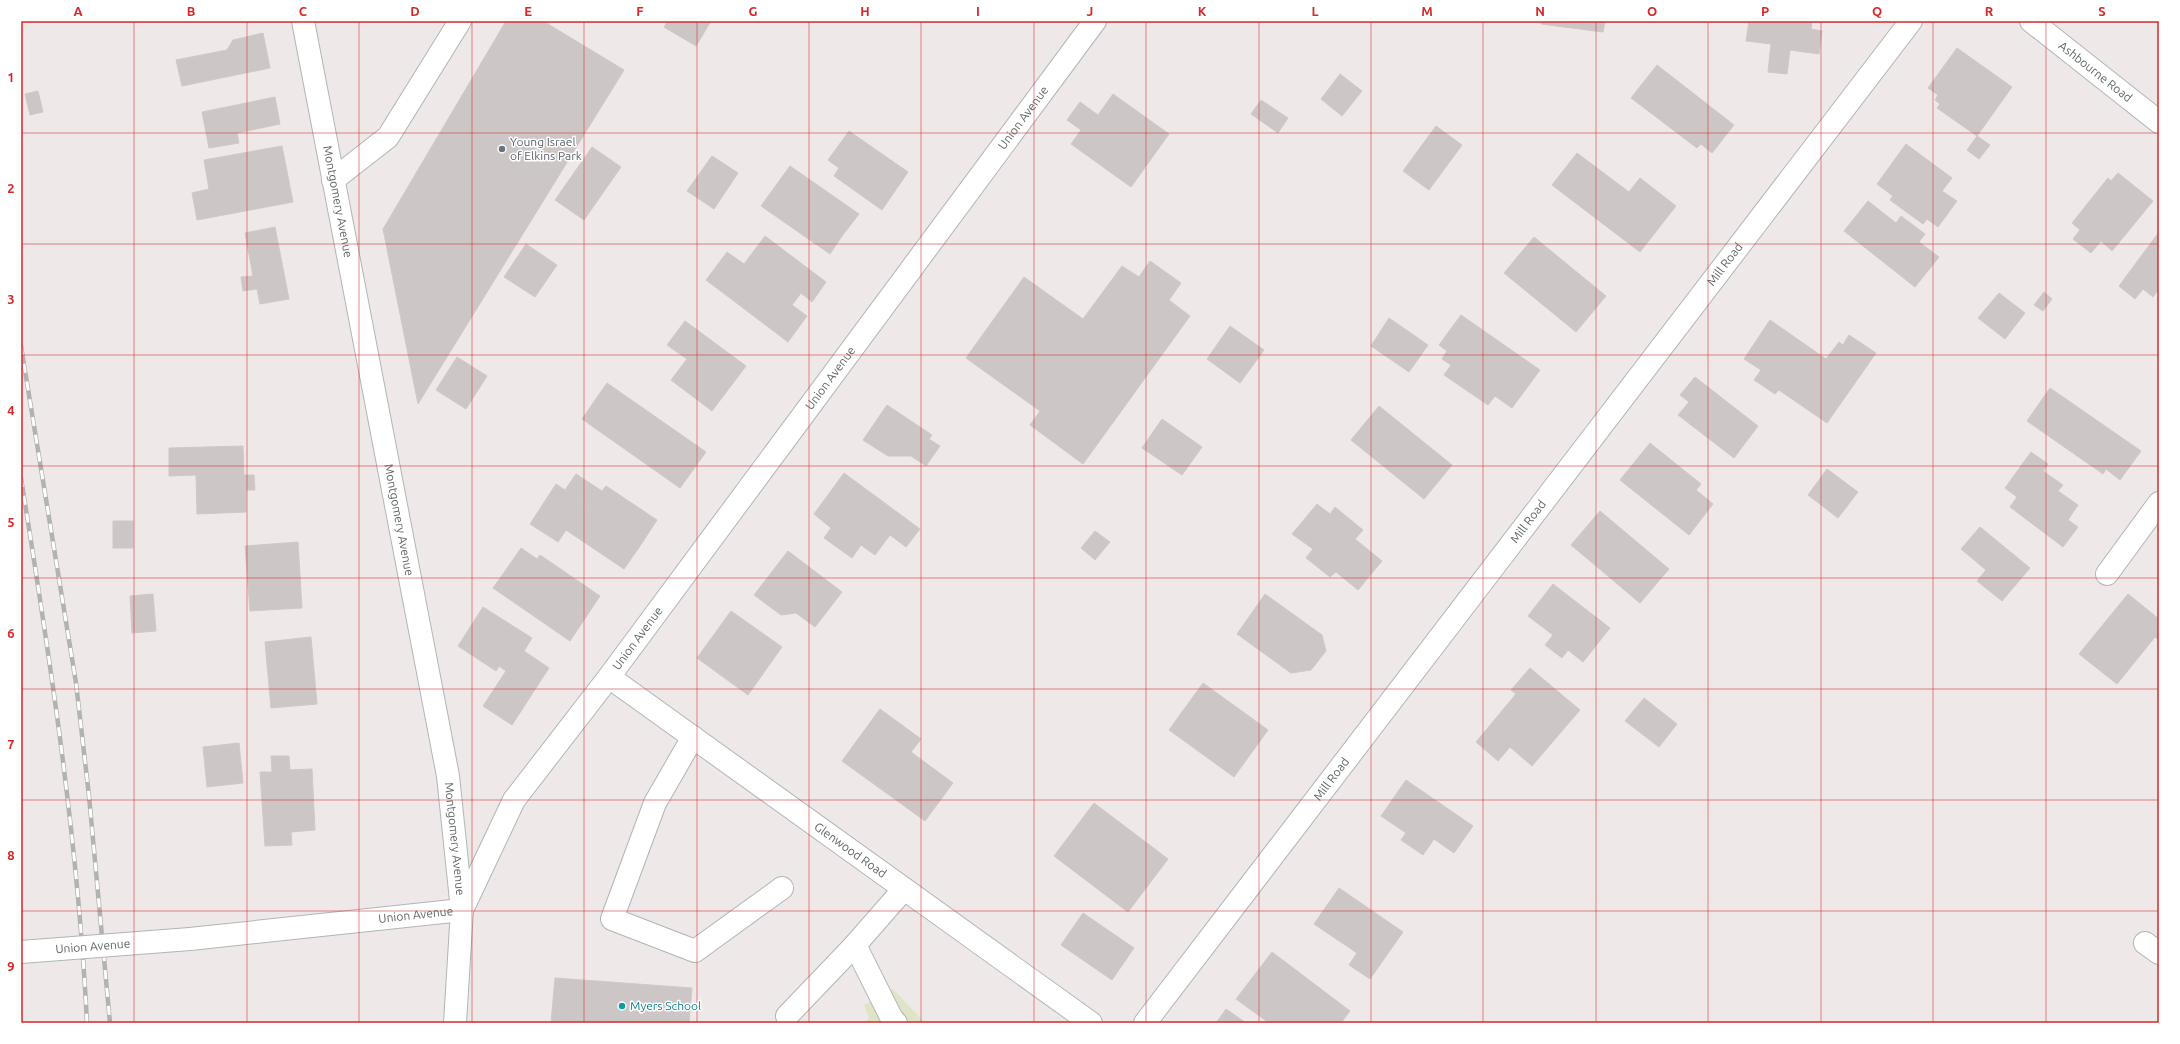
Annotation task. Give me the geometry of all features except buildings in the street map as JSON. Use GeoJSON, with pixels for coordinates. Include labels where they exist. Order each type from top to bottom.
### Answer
{"type":"FeatureCollection","features":[{"type":"Feature","properties":{"kind":"street","name":"Montgomery Avenue"},"geometry":{"type":"LineString","coordinates":[[303,21],[448,776],[462,910],[455,1023]]}},
{"type":"Feature","properties":{"kind":"street"},"geometry":{"type":"LineString","coordinates":[[333,180],[388,137],[460,21]]}},
{"type":"Feature","properties":{"kind":"street","name":"Union Avenue"},"geometry":{"type":"LineString","coordinates":[[21,952],[190,939],[462,910],[514,800],[609,677],[1095,21]]}},
{"type":"Feature","properties":{"kind":"street","name":"Mill Road"},"geometry":{"type":"LineString","coordinates":[[1145,1023],[1910,21]]}},
{"type":"Feature","properties":{"kind":"street","name":"Ashbourne Road"},"geometry":{"type":"LineString","coordinates":[[2031,21],[2159,122]]}},
{"type":"Feature","properties":{"kind":"street"},"geometry":{"type":"LineString","coordinates":[[2107,574],[2159,503]]}},
{"type":"Feature","properties":{"kind":"street","name":"Glenwood Road"},"geometry":{"type":"LineString","coordinates":[[609,677],[1091,1023]]}},
{"type":"Feature","properties":{"kind":"street"},"geometry":{"type":"LineString","coordinates":[[693,737],[654,803],[612,919],[695,951],[782,888]]}},
{"type":"Feature","properties":{"kind":"street"},"geometry":{"type":"LineString","coordinates":[[787,1016],[855,945],[904,889]]}},
{"type":"Feature","properties":{"kind":"street"},"geometry":{"type":"LineString","coordinates":[[855,945],[890,1021]]}},
{"type":"Feature","properties":{"kind":"green space"},"geometry":{"type":"Polygon","coordinates":[[[893,989],[925,1023],[865,1023],[869,1018],[864,1005],[893,989]]]}},
{"type":"Feature","properties":{"kind":"railway"},"geometry":{"type":"LineString","coordinates":[[21,346],[76,683],[89,796],[110,1023]]}},
{"type":"Feature","properties":{"kind":"railway"},"geometry":{"type":"LineString","coordinates":[[21,478],[62,750],[77,886],[87,1023]]}},
{"type":"Feature","properties":{"kind":"place","name":"Young Israel of Elkins Park"},"geometry":{"type":"Point","coordinates":[502,149]}},
{"type":"Feature","properties":{"kind":"place","name":"Myers School"},"geometry":{"type":"Point","coordinates":[622,1006]}}]}
